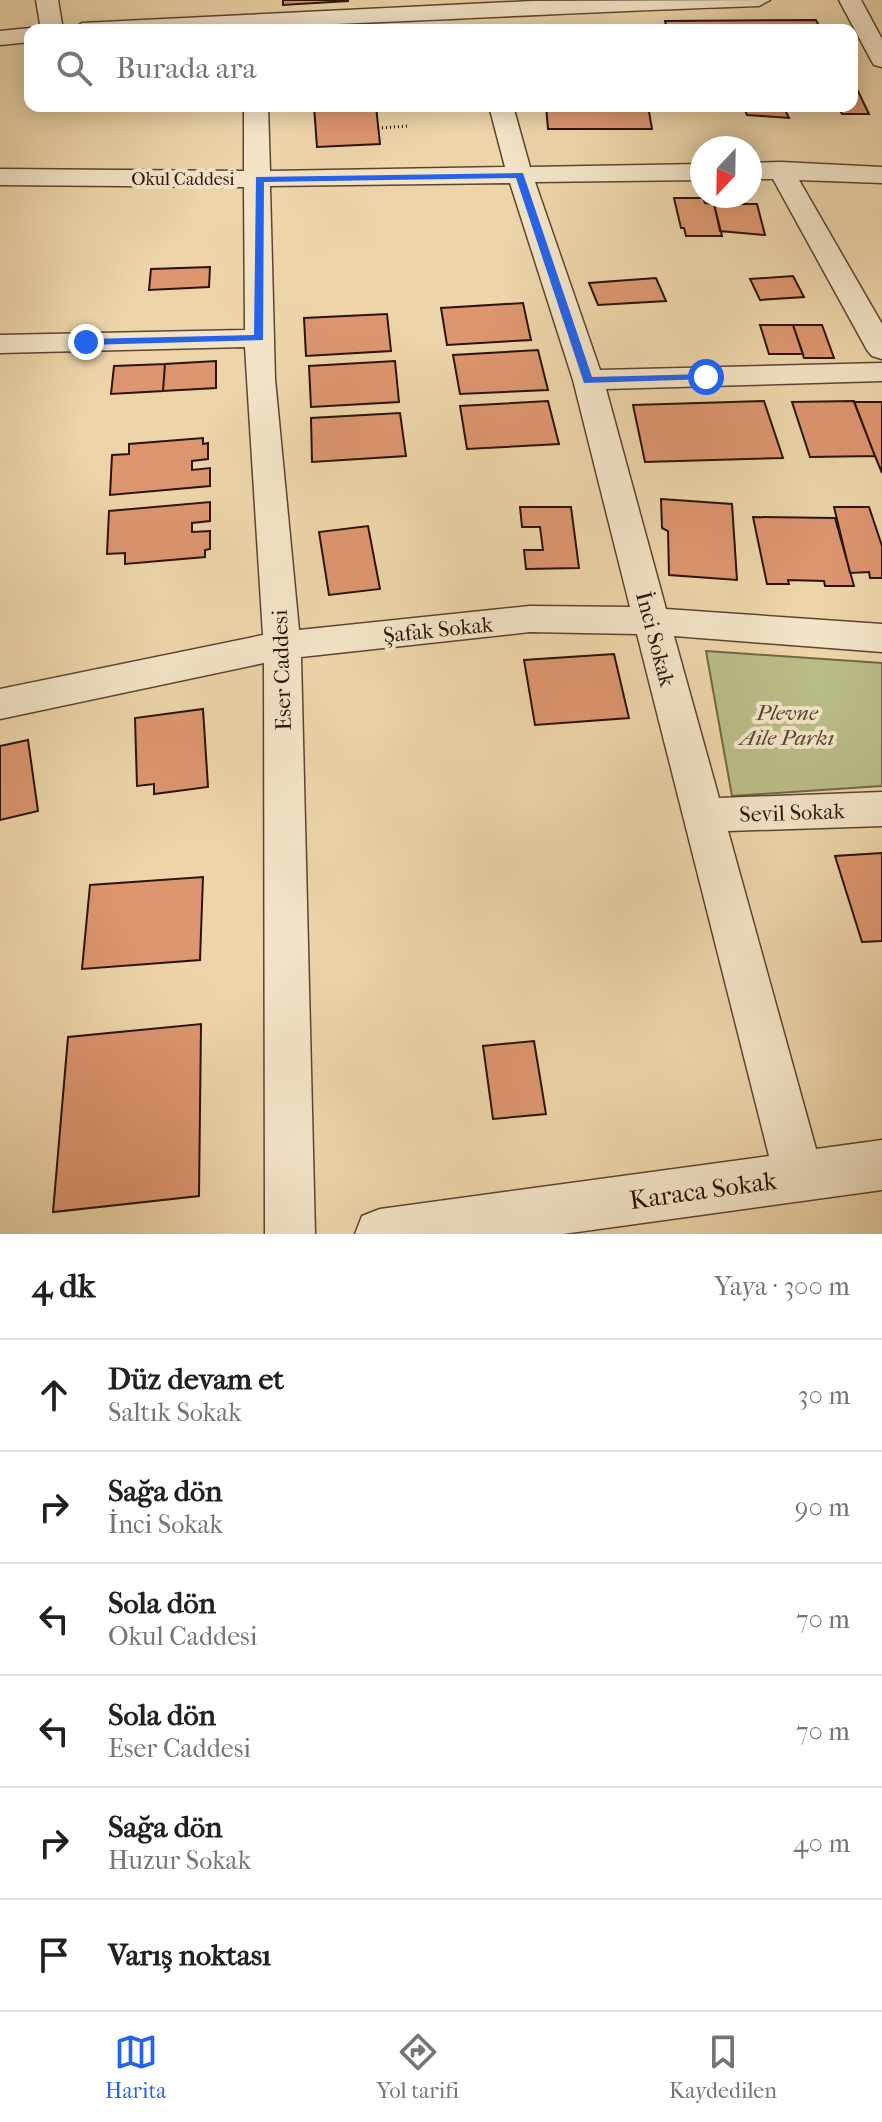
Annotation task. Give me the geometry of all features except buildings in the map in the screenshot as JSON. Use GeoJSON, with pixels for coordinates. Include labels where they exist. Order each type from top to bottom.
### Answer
{"type":"FeatureCollection","features":[{"type":"Feature","properties":{"kind":"street"},"geometry":{"type":"LineString","coordinates":[[47,0],[51,24]]}},
{"type":"Feature","properties":{"kind":"street"},"geometry":{"type":"LineString","coordinates":[[140,0],[145,24]]}},
{"type":"Feature","properties":{"kind":"street"},"geometry":{"type":"LineString","coordinates":[[158,24],[252,17],[475,13],[673,1],[759,0]]}},
{"type":"Feature","properties":{"kind":"street"},"geometry":{"type":"LineString","coordinates":[[850,0],[882,60]]}},
{"type":"Feature","properties":{"kind":"street"},"geometry":{"type":"LineString","coordinates":[[0,38],[24,36]]}},
{"type":"Feature","properties":{"kind":"street","name":"Eser Caddesi"},"geometry":{"type":"LineString","coordinates":[[256,112],[259,338],[282,645],[290,1234]]}},
{"type":"Feature","properties":{"kind":"street","name":"İnci Sokak"},"geometry":{"type":"LineString","coordinates":[[503,112],[520,175],[588,380],[799,1177]]}},
{"type":"Feature","properties":{"kind":"street"},"geometry":{"type":"LineString","coordinates":[[781,170],[882,350]]}},
{"type":"Feature","properties":{"kind":"street"},"geometry":{"type":"LineString","coordinates":[[762,171],[882,175]]}},
{"type":"Feature","properties":{"kind":"street","name":"Okul Caddesi"},"geometry":{"type":"LineString","coordinates":[[0,177],[259,179],[690,172]]}},
{"type":"Feature","properties":{"kind":"street"},"geometry":{"type":"LineString","coordinates":[[0,344],[259,338]]}},
{"type":"Feature","properties":{"kind":"street"},"geometry":{"type":"LineString","coordinates":[[588,380],[882,372]]}},
{"type":"Feature","properties":{"kind":"street","name":"Şafak Sokak"},"geometry":{"type":"LineString","coordinates":[[0,704],[282,645],[530,619],[651,621],[882,638]]}},
{"type":"Feature","properties":{"kind":"street","name":"Sevil Sokak"},"geometry":{"type":"LineString","coordinates":[[702,815],[882,809]]}},
{"type":"Feature","properties":{"kind":"street","name":"Karaca Sokak"},"geometry":{"type":"LineString","coordinates":[[380,1234],[882,1165]]}},
{"type":"Feature","properties":{"kind":"path"},"geometry":{"type":"LineString","coordinates":[[378,128],[408,126]]}},
{"type":"Feature","properties":{"kind":"green space","name":"Plevne Aile Parkı"},"geometry":{"type":"Polygon","coordinates":[[[706,651],[882,663],[882,786],[732,796],[706,651]]]}},
{"type":"Feature","properties":{"kind":"route"},"geometry":{"type":"LineString","coordinates":[[86,342],[259,338],[259,179],[520,175],[588,380],[706,377]]}}]}
